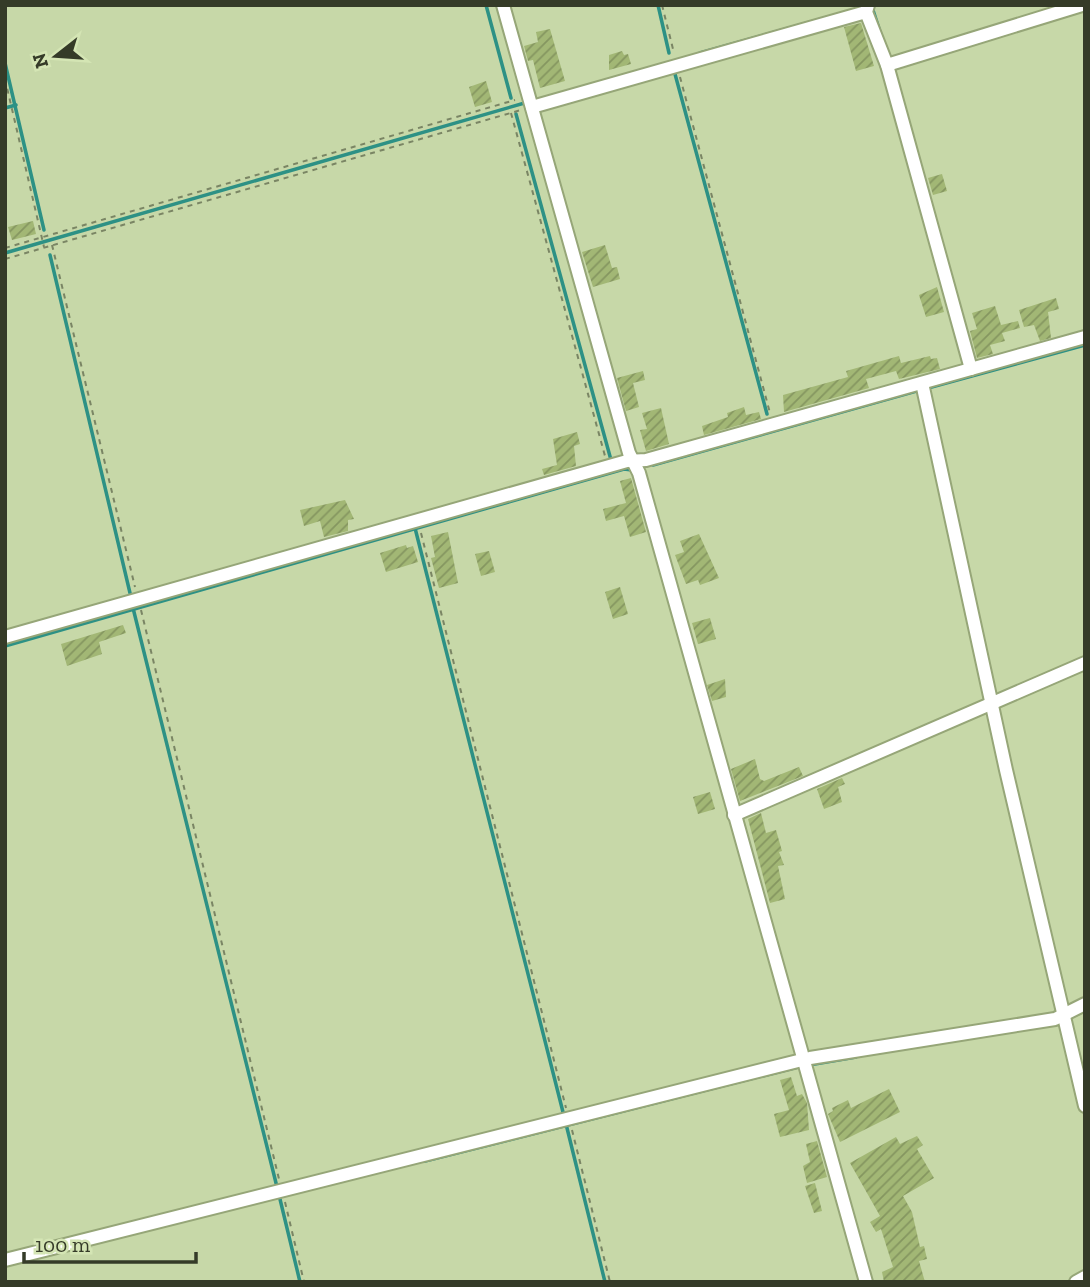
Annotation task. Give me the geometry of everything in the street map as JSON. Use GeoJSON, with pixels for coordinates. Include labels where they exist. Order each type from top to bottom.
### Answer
{"type":"FeatureCollection","features":[{"type":"Feature","properties":{"kind":"street"},"geometry":{"type":"LineString","coordinates":[[503,5],[737,814],[866,1282]]}},
{"type":"Feature","properties":{"kind":"street"},"geometry":{"type":"LineString","coordinates":[[887,65],[1082,5]]}},
{"type":"Feature","properties":{"kind":"street"},"geometry":{"type":"LineString","coordinates":[[530,101],[867,9],[887,65],[971,369]]}},
{"type":"Feature","properties":{"kind":"street"},"geometry":{"type":"LineString","coordinates":[[5,637],[139,605],[608,467],[923,387],[971,369],[1085,337]]}},
{"type":"Feature","properties":{"kind":"street"},"geometry":{"type":"LineString","coordinates":[[923,387],[1085,1106]]}},
{"type":"Feature","properties":{"kind":"street"},"geometry":{"type":"LineString","coordinates":[[737,814],[1085,663]]}},
{"type":"Feature","properties":{"kind":"street"},"geometry":{"type":"LineString","coordinates":[[5,1260],[570,1124],[806,1062],[1065,1021],[1085,1004]]}},
{"type":"Feature","properties":{"kind":"street"},"geometry":{"type":"LineString","coordinates":[[1076,1282],[1085,1276]]}},
{"type":"Feature","properties":{"kind":"path"},"geometry":{"type":"LineString","coordinates":[[662,5],[773,425]]}},
{"type":"Feature","properties":{"kind":"path"},"geometry":{"type":"LineString","coordinates":[[5,79],[44,246]]}},
{"type":"Feature","properties":{"kind":"path"},"geometry":{"type":"LineString","coordinates":[[5,259],[511,113],[530,101]]}},
{"type":"Feature","properties":{"kind":"path"},"geometry":{"type":"LineString","coordinates":[[5,247],[530,101]]}},
{"type":"Feature","properties":{"kind":"path"},"geometry":{"type":"LineString","coordinates":[[511,113],[608,467]]}},
{"type":"Feature","properties":{"kind":"path"},"geometry":{"type":"LineString","coordinates":[[52,245],[304,1282]]}},
{"type":"Feature","properties":{"kind":"path"},"geometry":{"type":"LineString","coordinates":[[421,531],[610,1282]]}},
{"type":"Feature","properties":{"kind":"building"},"geometry":{"type":"Polygon","coordinates":[[[861,23],[874,66],[856,71],[844,27],[861,23]]]}},
{"type":"Feature","properties":{"kind":"building"},"geometry":{"type":"Polygon","coordinates":[[[550,29],[565,81],[540,88],[533,60],[528,61],[524,46],[538,42],[536,32],[550,29]]]}},
{"type":"Feature","properties":{"kind":"building"},"geometry":{"type":"Polygon","coordinates":[[[622,51],[624,55],[628,54],[631,64],[609,70],[609,55],[622,51]]]}},
{"type":"Feature","properties":{"kind":"building"},"geometry":{"type":"Polygon","coordinates":[[[486,81],[492,102],[475,107],[469,87],[486,81]]]}},
{"type":"Feature","properties":{"kind":"building"},"geometry":{"type":"Polygon","coordinates":[[[942,174],[947,191],[933,195],[928,178],[942,174]]]}},
{"type":"Feature","properties":{"kind":"building"},"geometry":{"type":"Polygon","coordinates":[[[33,221],[36,234],[12,240],[8,227],[33,221]]]}},
{"type":"Feature","properties":{"kind":"building"},"geometry":{"type":"Polygon","coordinates":[[[605,245],[612,268],[617,267],[620,279],[593,287],[582,252],[605,245]]]}},
{"type":"Feature","properties":{"kind":"building"},"geometry":{"type":"Polygon","coordinates":[[[937,287],[944,312],[926,317],[919,295],[937,287]]]}},
{"type":"Feature","properties":{"kind":"building"},"geometry":{"type":"Polygon","coordinates":[[[1056,298],[1059,309],[1048,312],[1051,338],[1040,341],[1034,325],[1024,327],[1019,310],[1056,298]]]}},
{"type":"Feature","properties":{"kind":"building"},"geometry":{"type":"Polygon","coordinates":[[[995,306],[1001,325],[1018,321],[1020,328],[1002,333],[1005,341],[990,345],[993,354],[977,358],[970,331],[977,329],[972,313],[995,306]]]}},
{"type":"Feature","properties":{"kind":"building"},"geometry":{"type":"Polygon","coordinates":[[[899,356],[901,363],[930,356],[931,359],[937,358],[940,369],[899,379],[896,371],[866,379],[869,388],[784,412],[783,395],[848,377],[846,371],[899,356]]]}},
{"type":"Feature","properties":{"kind":"building"},"geometry":{"type":"Polygon","coordinates":[[[643,371],[645,380],[633,383],[639,407],[626,411],[617,378],[643,371]]]}},
{"type":"Feature","properties":{"kind":"building"},"geometry":{"type":"Polygon","coordinates":[[[744,407],[746,415],[759,412],[761,419],[704,435],[702,426],[728,417],[727,413],[744,407]]]}},
{"type":"Feature","properties":{"kind":"building"},"geometry":{"type":"Polygon","coordinates":[[[661,408],[669,444],[646,451],[640,430],[647,429],[642,413],[661,408]]]}},
{"type":"Feature","properties":{"kind":"building"},"geometry":{"type":"Polygon","coordinates":[[[577,432],[580,444],[574,446],[576,466],[544,475],[542,469],[557,465],[553,439],[577,432]]]}},
{"type":"Feature","properties":{"kind":"building"},"geometry":{"type":"Polygon","coordinates":[[[631,478],[646,532],[630,537],[624,516],[606,521],[603,509],[626,503],[620,481],[631,478]]]}},
{"type":"Feature","properties":{"kind":"building"},"geometry":{"type":"Polygon","coordinates":[[[345,500],[354,519],[348,520],[348,531],[324,537],[320,521],[304,526],[300,510],[345,500]]]}},
{"type":"Feature","properties":{"kind":"building"},"geometry":{"type":"Polygon","coordinates":[[[448,532],[458,583],[439,588],[431,558],[435,557],[431,536],[448,532]]]}},
{"type":"Feature","properties":{"kind":"building"},"geometry":{"type":"Polygon","coordinates":[[[699,534],[719,578],[700,585],[698,580],[686,584],[675,555],[684,552],[680,541],[699,534]]]}},
{"type":"Feature","properties":{"kind":"building"},"geometry":{"type":"Polygon","coordinates":[[[406,545],[407,548],[413,546],[418,562],[386,572],[380,553],[406,545]]]}},
{"type":"Feature","properties":{"kind":"building"},"geometry":{"type":"Polygon","coordinates":[[[489,551],[495,572],[481,576],[475,554],[489,551]]]}},
{"type":"Feature","properties":{"kind":"building"},"geometry":{"type":"Polygon","coordinates":[[[620,587],[628,614],[613,619],[605,592],[620,587]]]}},
{"type":"Feature","properties":{"kind":"building"},"geometry":{"type":"Polygon","coordinates":[[[710,618],[716,639],[698,644],[692,623],[710,618]]]}},
{"type":"Feature","properties":{"kind":"building"},"geometry":{"type":"Polygon","coordinates":[[[123,625],[126,633],[99,642],[102,654],[67,666],[61,644],[123,625]]]}},
{"type":"Feature","properties":{"kind":"building"},"geometry":{"type":"Polygon","coordinates":[[[725,679],[726,697],[712,701],[707,685],[725,679]]]}},
{"type":"Feature","properties":{"kind":"building"},"geometry":{"type":"Polygon","coordinates":[[[755,759],[760,779],[764,781],[799,767],[803,776],[740,801],[731,769],[755,759]]]}},
{"type":"Feature","properties":{"kind":"building"},"geometry":{"type":"Polygon","coordinates":[[[842,778],[845,784],[838,787],[842,802],[824,809],[817,789],[842,778]]]}},
{"type":"Feature","properties":{"kind":"building"},"geometry":{"type":"Polygon","coordinates":[[[710,792],[715,809],[698,814],[693,797],[710,792]]]}},
{"type":"Feature","properties":{"kind":"building"},"geometry":{"type":"Polygon","coordinates":[[[761,813],[766,833],[776,830],[784,865],[778,866],[785,899],[770,903],[748,819],[761,813]]]}},
{"type":"Feature","properties":{"kind":"building"},"geometry":{"type":"Polygon","coordinates":[[[791,1077],[797,1096],[802,1094],[807,1103],[809,1130],[780,1137],[774,1114],[789,1110],[780,1080],[791,1077]]]}},
{"type":"Feature","properties":{"kind":"building"},"geometry":{"type":"Polygon","coordinates":[[[889,1089],[900,1112],[840,1142],[828,1114],[833,1111],[832,1108],[848,1100],[851,1108],[889,1089]]]}},
{"type":"Feature","properties":{"kind":"building"},"geometry":{"type":"Polygon","coordinates":[[[917,1136],[923,1145],[917,1149],[934,1178],[903,1196],[912,1212],[920,1247],[924,1246],[927,1259],[919,1261],[925,1282],[884,1282],[882,1272],[893,1267],[881,1229],[876,1232],[870,1222],[880,1216],[850,1163],[896,1137],[900,1144],[917,1136]]]}},
{"type":"Feature","properties":{"kind":"building"},"geometry":{"type":"Polygon","coordinates":[[[817,1141],[827,1177],[807,1183],[803,1166],[810,1162],[806,1144],[817,1141]]]}},
{"type":"Feature","properties":{"kind":"building"},"geometry":{"type":"Polygon","coordinates":[[[815,1183],[822,1211],[814,1213],[805,1186],[815,1183]]]}},
{"type":"Feature","properties":{"kind":"waterway"},"geometry":{"type":"LineString","coordinates":[[486,5],[511,98]]}},
{"type":"Feature","properties":{"kind":"waterway"},"geometry":{"type":"LineString","coordinates":[[658,5],[669,53]]}},
{"type":"Feature","properties":{"kind":"waterway"},"geometry":{"type":"LineString","coordinates":[[700,53],[864,7]]}},
{"type":"Feature","properties":{"kind":"waterway"},"geometry":{"type":"LineString","coordinates":[[872,7],[881,35]]}},
{"type":"Feature","properties":{"kind":"waterway"},"geometry":{"type":"LineString","coordinates":[[5,63],[44,230]]}},
{"type":"Feature","properties":{"kind":"waterway"},"geometry":{"type":"LineString","coordinates":[[675,74],[767,414]]}},
{"type":"Feature","properties":{"kind":"waterway"},"geometry":{"type":"LineString","coordinates":[[5,253],[528,102]]}},
{"type":"Feature","properties":{"kind":"waterway"},"geometry":{"type":"LineString","coordinates":[[5,108],[16,105]]}},
{"type":"Feature","properties":{"kind":"waterway"},"geometry":{"type":"LineString","coordinates":[[516,114],[611,460]]}},
{"type":"Feature","properties":{"kind":"waterway"},"geometry":{"type":"LineString","coordinates":[[50,255],[130,593]]}},
{"type":"Feature","properties":{"kind":"waterway"},"geometry":{"type":"LineString","coordinates":[[928,388],[1085,345]]}},
{"type":"Feature","properties":{"kind":"waterway"},"geometry":{"type":"LineString","coordinates":[[653,465],[920,390]]}},
{"type":"Feature","properties":{"kind":"waterway"},"geometry":{"type":"LineString","coordinates":[[5,646],[624,469],[632,470]]}},
{"type":"Feature","properties":{"kind":"waterway"},"geometry":{"type":"LineString","coordinates":[[415,528],[564,1116]]}},
{"type":"Feature","properties":{"kind":"waterway"},"geometry":{"type":"LineString","coordinates":[[133,608],[277,1187]]}},
{"type":"Feature","properties":{"kind":"waterway"},"geometry":{"type":"LineString","coordinates":[[1054,1025],[1082,1012]]}},
{"type":"Feature","properties":{"kind":"waterway"},"geometry":{"type":"LineString","coordinates":[[809,1065],[856,1057]]}},
{"type":"Feature","properties":{"kind":"waterway"},"geometry":{"type":"LineString","coordinates":[[425,1161],[798,1067]]}},
{"type":"Feature","properties":{"kind":"waterway"},"geometry":{"type":"LineString","coordinates":[[566,1124],[605,1282]]}},
{"type":"Feature","properties":{"kind":"waterway"},"geometry":{"type":"LineString","coordinates":[[279,1195],[300,1282]]}}]}
